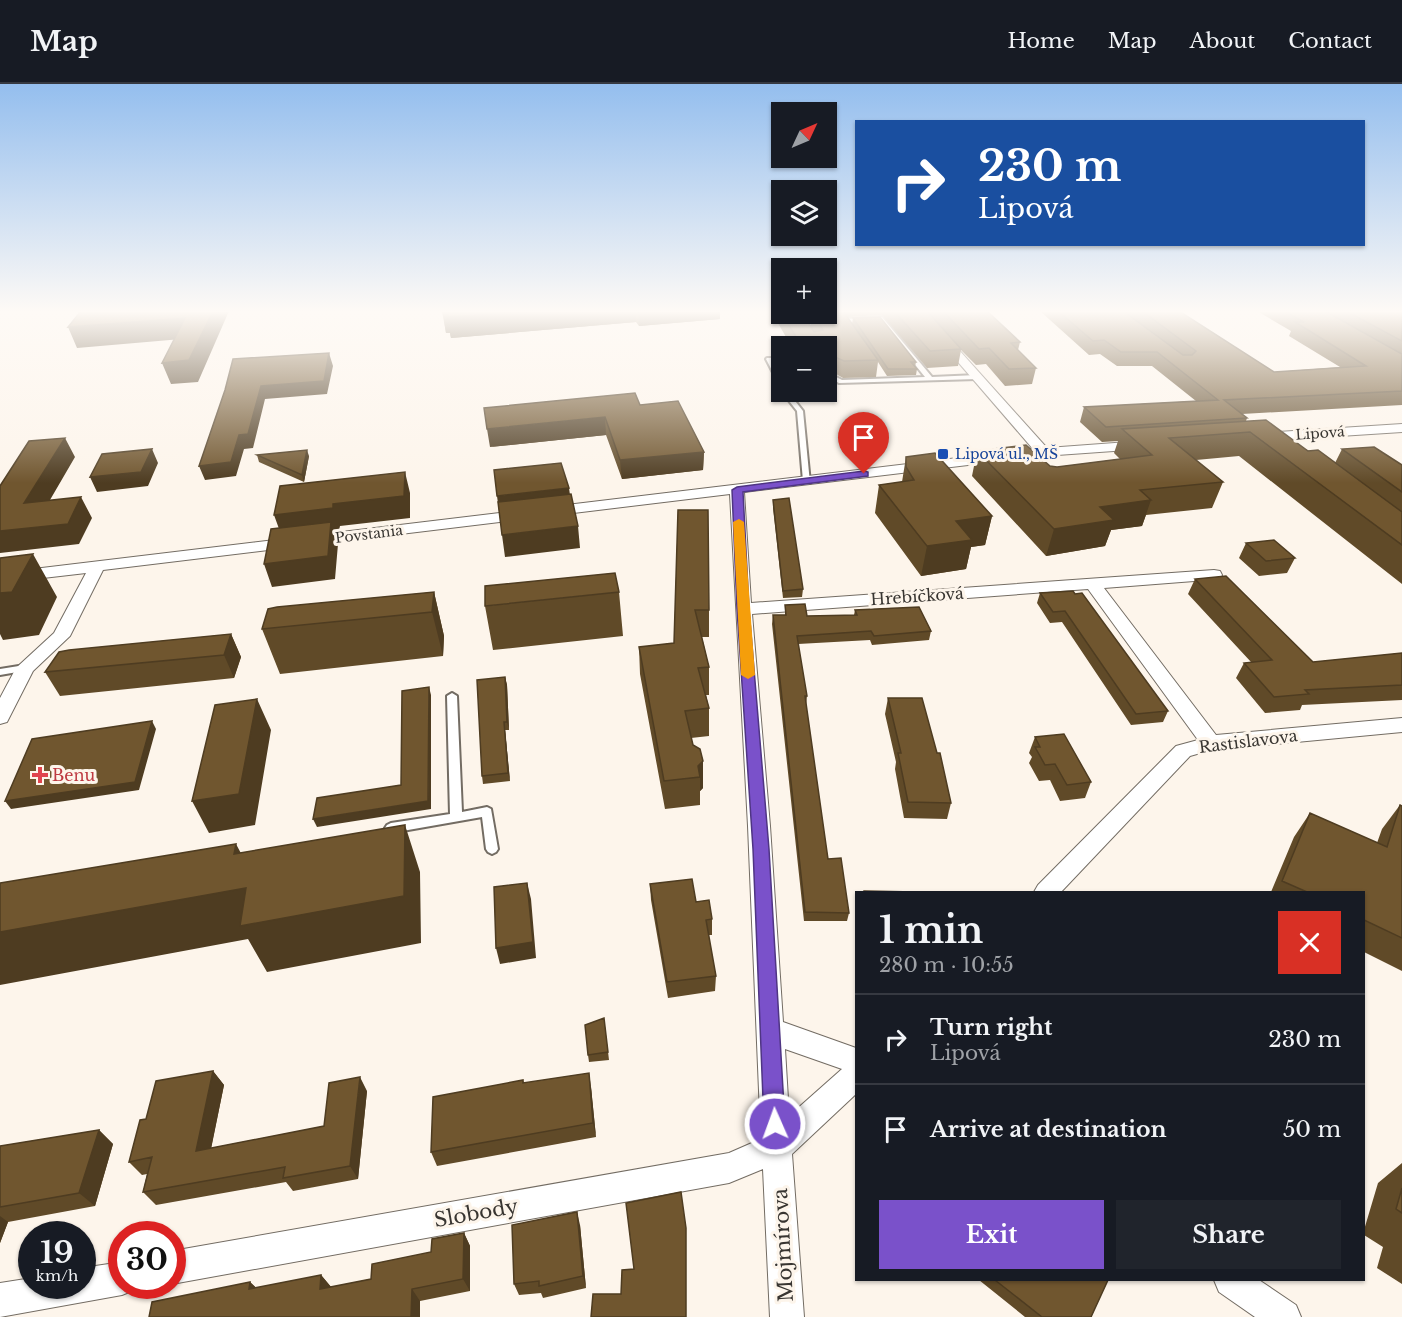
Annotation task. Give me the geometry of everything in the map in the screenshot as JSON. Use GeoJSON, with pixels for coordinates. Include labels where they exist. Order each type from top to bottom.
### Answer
{"type":"FeatureCollection","features":[{"type":"Feature","properties":{"kind":"street"},"geometry":{"type":"LineString","coordinates":[[970,369],[1043,452]]}},
{"type":"Feature","properties":{"kind":"street","name":"Lipová"},"geometry":{"type":"LineString","coordinates":[[1244,438],[1402,428]]}},
{"type":"Feature","properties":{"kind":"street"},"geometry":{"type":"LineString","coordinates":[[1267,436],[1285,450]]}},
{"type":"Feature","properties":{"kind":"street"},"geometry":{"type":"LineString","coordinates":[[737,490],[1043,452],[1161,444]]}},
{"type":"Feature","properties":{"kind":"street","name":"Povstania"},"geometry":{"type":"LineString","coordinates":[[0,578],[737,490]]}},
{"type":"Feature","properties":{"kind":"street","name":"Mojmírova"},"geometry":{"type":"LineString","coordinates":[[737,490],[787,1317]]}},
{"type":"Feature","properties":{"kind":"street"},"geometry":{"type":"LineString","coordinates":[[0,717],[25,668],[61,636],[97,567]]}},
{"type":"Feature","properties":{"kind":"street","name":"Hrebíčková"},"geometry":{"type":"LineString","coordinates":[[743,609],[1214,575]]}},
{"type":"Feature","properties":{"kind":"street"},"geometry":{"type":"LineString","coordinates":[[1092,583],[1211,743]]}},
{"type":"Feature","properties":{"kind":"street","name":"Rastislavova"},"geometry":{"type":"LineString","coordinates":[[1047,891],[1183,750],[1211,743],[1402,725]]}},
{"type":"Feature","properties":{"kind":"street"},"geometry":{"type":"LineString","coordinates":[[771,1031],[855,1061]]}},
{"type":"Feature","properties":{"kind":"street"},"geometry":{"type":"LineString","coordinates":[[776,1148],[855,1076]]}},
{"type":"Feature","properties":{"kind":"street","name":"Slobody"},"geometry":{"type":"LineString","coordinates":[[186,1265],[729,1168],[776,1148]]}},
{"type":"Feature","properties":{"kind":"street"},"geometry":{"type":"LineString","coordinates":[[1232,1281],[1284,1317]]}},
{"type":"Feature","properties":{"kind":"street"},"geometry":{"type":"LineString","coordinates":[[0,1300],[18,1297]]}},
{"type":"Feature","properties":{"kind":"lane"},"geometry":{"type":"LineString","coordinates":[[922,369],[930,379]]}},
{"type":"Feature","properties":{"kind":"lane"},"geometry":{"type":"LineString","coordinates":[[877,370],[884,380]]}},
{"type":"Feature","properties":{"kind":"lane"},"geometry":{"type":"LineString","coordinates":[[837,380],[841,382],[977,377]]}},
{"type":"Feature","properties":{"kind":"lane"},"geometry":{"type":"LineString","coordinates":[[793,402],[800,411],[807,481]]}},
{"type":"Feature","properties":{"kind":"lane"},"geometry":{"type":"LineString","coordinates":[[0,672],[25,668]]}},
{"type":"Feature","properties":{"kind":"lane"},"geometry":{"type":"LineString","coordinates":[[452,696],[456,817]]}},
{"type":"Feature","properties":{"kind":"lane"},"geometry":{"type":"LineString","coordinates":[[377,831],[487,812],[492,849]]}},
{"type":"Feature","properties":{"kind":"building"},"geometry":{"type":"Polygon","coordinates":[[[231,369],[326,369],[324,381],[261,386],[248,434],[239,435],[231,462],[199,466],[231,369]]]}},
{"type":"Feature","properties":{"kind":"building"},"geometry":{"type":"Polygon","coordinates":[[[1178,369],[1269,369],[1274,372],[1327,369],[1402,369],[1402,391],[1224,400],[1247,418],[1106,427],[1084,407],[1218,400],[1178,369]]]}},
{"type":"Feature","properties":{"kind":"building"},"geometry":{"type":"Polygon","coordinates":[[[635,393],[640,405],[678,401],[704,452],[620,460],[605,417],[487,429],[484,408],[635,393]]]}},
{"type":"Feature","properties":{"kind":"building"},"geometry":{"type":"Polygon","coordinates":[[[1266,420],[1308,451],[1318,450],[1402,512],[1402,545],[1250,432],[1169,438],[1223,482],[1140,490],[1151,500],[1100,507],[1114,520],[1054,529],[977,451],[1026,445],[1050,466],[1057,467],[1152,455],[1122,429],[1266,420]]]}},
{"type":"Feature","properties":{"kind":"building"},"geometry":{"type":"Polygon","coordinates":[[[65,438],[24,503],[81,497],[68,524],[0,531],[0,486],[29,441],[65,438]]]}},
{"type":"Feature","properties":{"kind":"building"},"geometry":{"type":"Polygon","coordinates":[[[1374,447],[1402,465],[1402,492],[1342,449],[1374,447]]]}},
{"type":"Feature","properties":{"kind":"building"},"geometry":{"type":"Polygon","coordinates":[[[152,449],[141,472],[90,477],[102,454],[152,449]]]}},
{"type":"Feature","properties":{"kind":"building"},"geometry":{"type":"Polygon","coordinates":[[[307,450],[302,475],[257,455],[307,450]]]}},
{"type":"Feature","properties":{"kind":"building"},"geometry":{"type":"Polygon","coordinates":[[[935,453],[992,516],[956,521],[972,540],[927,546],[879,485],[914,480],[906,467],[906,457],[935,453]]]}},
{"type":"Feature","properties":{"kind":"building"},"geometry":{"type":"Polygon","coordinates":[[[561,463],[569,488],[497,496],[494,470],[561,463]]]}},
{"type":"Feature","properties":{"kind":"building"},"geometry":{"type":"Polygon","coordinates":[[[405,472],[404,496],[333,504],[333,508],[274,515],[280,486],[405,472]]]}},
{"type":"Feature","properties":{"kind":"building"},"geometry":{"type":"Polygon","coordinates":[[[571,494],[578,526],[502,535],[498,502],[571,494]]]}},
{"type":"Feature","properties":{"kind":"building"},"geometry":{"type":"Polygon","coordinates":[[[789,498],[803,589],[783,591],[773,500],[789,498]]]}},
{"type":"Feature","properties":{"kind":"building"},"geometry":{"type":"Polygon","coordinates":[[[678,510],[708,510],[709,610],[695,610],[709,667],[698,668],[709,708],[685,711],[693,745],[700,749],[703,761],[698,766],[700,777],[664,781],[639,647],[674,643],[678,510]]]}},
{"type":"Feature","properties":{"kind":"building"},"geometry":{"type":"Polygon","coordinates":[[[331,522],[328,556],[264,564],[271,529],[331,522]]]}},
{"type":"Feature","properties":{"kind":"building"},"geometry":{"type":"Polygon","coordinates":[[[1274,540],[1295,558],[1266,561],[1246,543],[1274,540]]]}},
{"type":"Feature","properties":{"kind":"building"},"geometry":{"type":"Polygon","coordinates":[[[33,554],[12,592],[0,593],[0,558],[33,554]]]}},
{"type":"Feature","properties":{"kind":"building"},"geometry":{"type":"Polygon","coordinates":[[[615,573],[619,592],[485,606],[485,586],[615,573]]]}},
{"type":"Feature","properties":{"kind":"building"},"geometry":{"type":"Polygon","coordinates":[[[1226,576],[1313,662],[1402,653],[1402,685],[1305,690],[1309,694],[1274,697],[1244,663],[1272,660],[1195,579],[1226,576]]]}},
{"type":"Feature","properties":{"kind":"building"},"geometry":{"type":"Polygon","coordinates":[[[1073,591],[1075,594],[1082,593],[1168,711],[1136,714],[1065,611],[1053,612],[1040,593],[1073,591]]]}},
{"type":"Feature","properties":{"kind":"building"},"geometry":{"type":"Polygon","coordinates":[[[434,592],[432,612],[262,629],[268,609],[277,607],[434,592]]]}},
{"type":"Feature","properties":{"kind":"building"},"geometry":{"type":"Polygon","coordinates":[[[805,604],[807,616],[857,615],[855,610],[919,607],[931,631],[874,636],[871,631],[797,636],[828,859],[841,858],[849,913],[805,912],[773,615],[786,615],[785,605],[805,604]]]}},
{"type":"Feature","properties":{"kind":"building"},"geometry":{"type":"Polygon","coordinates":[[[231,634],[224,655],[45,672],[59,652],[231,634]]]}},
{"type":"Feature","properties":{"kind":"building"},"geometry":{"type":"Polygon","coordinates":[[[505,677],[507,722],[504,722],[508,773],[482,776],[477,680],[505,677]]]}},
{"type":"Feature","properties":{"kind":"building"},"geometry":{"type":"Polygon","coordinates":[[[429,687],[428,801],[313,819],[317,798],[401,785],[402,691],[429,687]]]}},
{"type":"Feature","properties":{"kind":"building"},"geometry":{"type":"Polygon","coordinates":[[[888,698],[922,698],[937,753],[940,753],[951,803],[908,802],[898,753],[901,753],[888,698]]]}},
{"type":"Feature","properties":{"kind":"building"},"geometry":{"type":"Polygon","coordinates":[[[257,699],[239,794],[192,801],[215,705],[257,699]]]}},
{"type":"Feature","properties":{"kind":"building"},"geometry":{"type":"Polygon","coordinates":[[[152,721],[135,782],[5,801],[32,739],[152,721]]]}},
{"type":"Feature","properties":{"kind":"building"},"geometry":{"type":"Polygon","coordinates":[[[1064,734],[1091,782],[1067,785],[1055,764],[1045,765],[1035,747],[1040,747],[1035,737],[1064,734]]]}},
{"type":"Feature","properties":{"kind":"building"},"geometry":{"type":"Polygon","coordinates":[[[1400,805],[1402,806],[1402,938],[1365,920],[1365,891],[1305,891],[1282,881],[1310,813],[1387,847],[1400,805]]]}},
{"type":"Feature","properties":{"kind":"building"},"geometry":{"type":"Polygon","coordinates":[[[405,825],[404,896],[240,926],[246,888],[0,932],[0,883],[236,844],[234,854],[405,825]]]}},
{"type":"Feature","properties":{"kind":"building"},"geometry":{"type":"Polygon","coordinates":[[[692,879],[696,902],[709,900],[712,919],[706,920],[716,976],[667,982],[650,884],[692,879]]]}},
{"type":"Feature","properties":{"kind":"building"},"geometry":{"type":"Polygon","coordinates":[[[527,883],[533,942],[496,948],[494,887],[527,883]]]}},
{"type":"Feature","properties":{"kind":"building"},"geometry":{"type":"Polygon","coordinates":[[[604,1018],[608,1052],[588,1055],[585,1025],[604,1018]]]}},
{"type":"Feature","properties":{"kind":"building"},"geometry":{"type":"Polygon","coordinates":[[[213,1071],[196,1151],[324,1126],[329,1083],[360,1077],[350,1166],[283,1178],[285,1167],[143,1192],[152,1157],[129,1162],[140,1120],[146,1119],[156,1081],[213,1071]]]}},
{"type":"Feature","properties":{"kind":"building"},"geometry":{"type":"Polygon","coordinates":[[[589,1073],[593,1123],[431,1152],[433,1097],[523,1080],[523,1083],[589,1073]]]}},
{"type":"Feature","properties":{"kind":"building"},"geometry":{"type":"Polygon","coordinates":[[[99,1130],[79,1193],[0,1207],[0,1146],[99,1130]]]}},
{"type":"Feature","properties":{"kind":"building"},"geometry":{"type":"Polygon","coordinates":[[[1402,1188],[1402,1213],[1396,1209],[1402,1188]]]}},
{"type":"Feature","properties":{"kind":"building"},"geometry":{"type":"Polygon","coordinates":[[[681,1192],[686,1228],[686,1317],[591,1317],[593,1294],[621,1294],[622,1270],[634,1269],[626,1203],[681,1192]]]}},
{"type":"Feature","properties":{"kind":"building"},"geometry":{"type":"Polygon","coordinates":[[[577,1212],[583,1276],[539,1286],[539,1281],[514,1284],[512,1225],[577,1212]]]}},
{"type":"Feature","properties":{"kind":"building"},"geometry":{"type":"Polygon","coordinates":[[[464,1233],[463,1279],[412,1289],[411,1317],[149,1317],[152,1302],[186,1299],[186,1295],[250,1282],[249,1289],[321,1275],[320,1289],[371,1279],[372,1264],[431,1252],[432,1239],[464,1233]]]}},
{"type":"Feature","properties":{"kind":"building"},"geometry":{"type":"Polygon","coordinates":[[[996,1281],[1108,1281],[1091,1317],[1042,1317],[996,1281]]]}},
{"type":"Feature","properties":{"kind":"slow traffic"},"geometry":{"type":"LineString","coordinates":[[739,522],[748,675]]}},
{"type":"Feature","properties":{"kind":"place","name":"Lipová ul., MŠ"},"geometry":{"type":"Point","coordinates":[943,454]}},
{"type":"Feature","properties":{"kind":"place","name":"Benu"},"geometry":{"type":"Point","coordinates":[40,775]}},
{"type":"Feature","properties":{"kind":"route"},"geometry":{"type":"LineString","coordinates":[[775,1124],[761,849],[743,609],[737,490],[864,474]]}}]}
